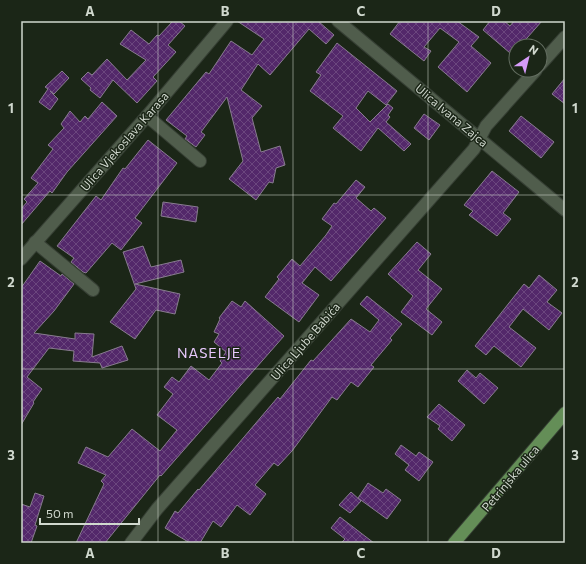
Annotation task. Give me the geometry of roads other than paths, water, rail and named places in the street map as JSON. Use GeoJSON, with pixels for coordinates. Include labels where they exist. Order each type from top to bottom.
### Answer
{"type":"FeatureCollection","features":[{"type":"Feature","properties":{"kind":"main road","name":"Petrinjska ulica"},"geometry":{"type":"LineString","coordinates":[[454,543],[565,413]]}},
{"type":"Feature","properties":{"kind":"street","name":"Ulica Vjekoslava Karasa"},"geometry":{"type":"LineString","coordinates":[[21,259],[147,116],[227,21]]}},
{"type":"Feature","properties":{"kind":"street","name":"Ulica Ivana Zajca"},"geometry":{"type":"LineString","coordinates":[[338,21],[565,210]]}},
{"type":"Feature","properties":{"kind":"street"},"geometry":{"type":"LineString","coordinates":[[548,56],[565,37]]}},
{"type":"Feature","properties":{"kind":"street","name":"Ulica Ljube Babića"},"geometry":{"type":"LineString","coordinates":[[131,543],[157,509],[474,149],[486,126],[529,78]]}},
{"type":"Feature","properties":{"kind":"street"},"geometry":{"type":"LineString","coordinates":[[147,116],[200,161]]}},
{"type":"Feature","properties":{"kind":"street"},"geometry":{"type":"LineString","coordinates":[[35,242],[93,290]]}},
{"type":"Feature","properties":{"kind":"district","name":"NASELJE"},"geometry":{"type":"Point","coordinates":[209,352]}}]}
